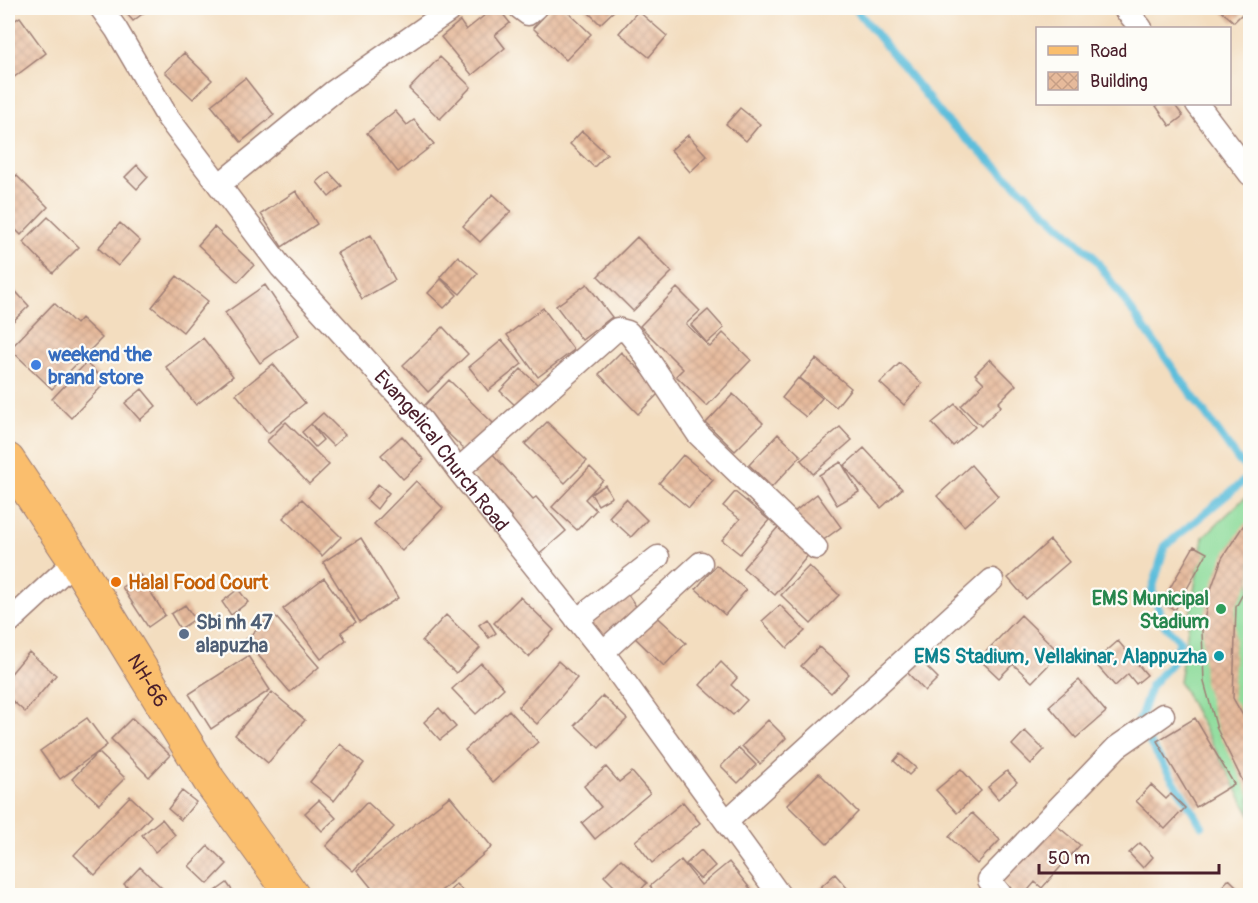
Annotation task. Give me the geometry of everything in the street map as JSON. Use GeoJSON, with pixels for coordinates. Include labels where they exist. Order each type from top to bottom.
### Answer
{"type":"FeatureCollection","features":[{"type":"Feature","properties":{"kind":"main road","name":"NH-66"},"geometry":{"type":"LineString","coordinates":[[8,460],[75,561],[210,780],[293,896]]}},
{"type":"Feature","properties":{"kind":"street","name":"Evangelical Church Road"},"geometry":{"type":"LineString","coordinates":[[101,8],[116,29],[168,118],[281,267],[422,421],[458,470],[603,652],[780,896]]}},
{"type":"Feature","properties":{"kind":"street"},"geometry":{"type":"LineString","coordinates":[[219,185],[333,92],[453,8]]}},
{"type":"Feature","properties":{"kind":"street"},"geometry":{"type":"LineString","coordinates":[[520,8],[528,14],[535,8]]}},
{"type":"Feature","properties":{"kind":"street"},"geometry":{"type":"LineString","coordinates":[[1198,105],[1251,174]]}},
{"type":"Feature","properties":{"kind":"street"},"geometry":{"type":"LineString","coordinates":[[458,470],[617,329],[628,332],[639,346],[698,434],[816,548]]}},
{"type":"Feature","properties":{"kind":"street"},"geometry":{"type":"LineString","coordinates":[[577,620],[658,557]]}},
{"type":"Feature","properties":{"kind":"street"},"geometry":{"type":"LineString","coordinates":[[8,623],[75,561]]}},
{"type":"Feature","properties":{"kind":"street"},"geometry":{"type":"LineString","coordinates":[[603,652],[701,563]]}},
{"type":"Feature","properties":{"kind":"street"},"geometry":{"type":"LineString","coordinates":[[727,821],[992,580]]}},
{"type":"Feature","properties":{"kind":"street"},"geometry":{"type":"LineString","coordinates":[[1002,896],[989,880],[1117,747],[1163,715]]}},
{"type":"Feature","properties":{"kind":"green space","name":"EMS Municipal Stadium"},"geometry":{"type":"Polygon","coordinates":[[[1250,493],[1250,815],[1179,681],[1203,537],[1250,493]]]}},
{"type":"Feature","properties":{"kind":"building"},"geometry":{"type":"Polygon","coordinates":[[[122,8],[150,8],[133,21],[122,8]]]}},
{"type":"Feature","properties":{"kind":"building"},"geometry":{"type":"Polygon","coordinates":[[[494,8],[498,8],[510,23],[495,35],[505,48],[472,75],[441,37],[460,21],[466,30],[494,8]]]}},
{"type":"Feature","properties":{"kind":"building"},"geometry":{"type":"Polygon","coordinates":[[[552,8],[564,8],[591,34],[566,60],[533,28],[552,8]]]}},
{"type":"Feature","properties":{"kind":"building"},"geometry":{"type":"Polygon","coordinates":[[[584,8],[617,8],[600,24],[584,8]]]}},
{"type":"Feature","properties":{"kind":"building"},"geometry":{"type":"Polygon","coordinates":[[[1218,8],[1248,8],[1234,22],[1218,8]]]}},
{"type":"Feature","properties":{"kind":"building"},"geometry":{"type":"Polygon","coordinates":[[[638,11],[667,36],[649,57],[619,33],[638,11]]]}},
{"type":"Feature","properties":{"kind":"building"},"geometry":{"type":"Polygon","coordinates":[[[20,17],[46,53],[13,78],[8,70],[8,25],[20,17]]]}},
{"type":"Feature","properties":{"kind":"building"},"geometry":{"type":"Polygon","coordinates":[[[184,53],[212,80],[193,99],[165,72],[184,53]]]}},
{"type":"Feature","properties":{"kind":"building"},"geometry":{"type":"Polygon","coordinates":[[[440,57],[471,87],[440,119],[409,89],[440,57]]]}},
{"type":"Feature","properties":{"kind":"building"},"geometry":{"type":"Polygon","coordinates":[[[245,78],[274,115],[241,142],[211,105],[245,78]]]}},
{"type":"Feature","properties":{"kind":"building"},"geometry":{"type":"Polygon","coordinates":[[[1175,105],[1183,116],[1170,126],[1156,106],[1175,105]]]}},
{"type":"Feature","properties":{"kind":"building"},"geometry":{"type":"Polygon","coordinates":[[[740,108],[760,124],[746,141],[726,124],[740,108]]]}},
{"type":"Feature","properties":{"kind":"building"},"geometry":{"type":"Polygon","coordinates":[[[395,111],[407,125],[414,120],[434,144],[398,172],[367,133],[395,111]]]}},
{"type":"Feature","properties":{"kind":"building"},"geometry":{"type":"Polygon","coordinates":[[[582,131],[607,154],[594,167],[570,144],[582,131]]]}},
{"type":"Feature","properties":{"kind":"building"},"geometry":{"type":"Polygon","coordinates":[[[688,135],[707,156],[690,172],[671,150],[688,135]]]}},
{"type":"Feature","properties":{"kind":"building"},"geometry":{"type":"Polygon","coordinates":[[[137,165],[148,177],[137,189],[125,177],[137,165]]]}},
{"type":"Feature","properties":{"kind":"building"},"geometry":{"type":"Polygon","coordinates":[[[329,172],[342,186],[329,197],[317,182],[329,172]]]}},
{"type":"Feature","properties":{"kind":"building"},"geometry":{"type":"Polygon","coordinates":[[[16,175],[48,207],[21,235],[8,222],[8,183],[16,175]]]}},
{"type":"Feature","properties":{"kind":"building"},"geometry":{"type":"Polygon","coordinates":[[[296,191],[317,224],[282,247],[261,214],[296,191]]]}},
{"type":"Feature","properties":{"kind":"building"},"geometry":{"type":"Polygon","coordinates":[[[493,194],[511,211],[480,242],[463,226],[493,194]]]}},
{"type":"Feature","properties":{"kind":"building"},"geometry":{"type":"Polygon","coordinates":[[[48,217],[79,247],[53,273],[23,242],[48,217]]]}},
{"type":"Feature","properties":{"kind":"building"},"geometry":{"type":"Polygon","coordinates":[[[120,223],[140,241],[118,266],[98,248],[120,223]]]}},
{"type":"Feature","properties":{"kind":"building"},"geometry":{"type":"Polygon","coordinates":[[[214,227],[254,265],[238,282],[198,245],[214,227]]]}},
{"type":"Feature","properties":{"kind":"building"},"geometry":{"type":"Polygon","coordinates":[[[371,235],[395,280],[362,299],[337,253],[371,235]]]}},
{"type":"Feature","properties":{"kind":"building"},"geometry":{"type":"Polygon","coordinates":[[[637,237],[672,272],[633,311],[598,276],[637,237]]]}},
{"type":"Feature","properties":{"kind":"building"},"geometry":{"type":"Polygon","coordinates":[[[458,256],[478,273],[460,294],[440,277],[458,256]]]}},
{"type":"Feature","properties":{"kind":"building"},"geometry":{"type":"Polygon","coordinates":[[[177,276],[208,301],[183,332],[152,307],[177,276]]]}},
{"type":"Feature","properties":{"kind":"building"},"geometry":{"type":"Polygon","coordinates":[[[441,279],[457,295],[444,308],[428,293],[441,279]]]}},
{"type":"Feature","properties":{"kind":"building"},"geometry":{"type":"Polygon","coordinates":[[[8,283],[29,306],[8,326],[8,283]]]}},
{"type":"Feature","properties":{"kind":"building"},"geometry":{"type":"Polygon","coordinates":[[[587,284],[612,317],[582,340],[556,306],[587,284]]]}},
{"type":"Feature","properties":{"kind":"building"},"geometry":{"type":"Polygon","coordinates":[[[265,285],[299,335],[260,363],[225,313],[265,285]]]}},
{"type":"Feature","properties":{"kind":"building"},"geometry":{"type":"Polygon","coordinates":[[[677,288],[700,311],[686,324],[710,347],[723,333],[751,360],[707,406],[676,376],[683,369],[640,326],[677,288]]]}},
{"type":"Feature","properties":{"kind":"building"},"geometry":{"type":"Polygon","coordinates":[[[54,303],[76,324],[81,318],[102,338],[52,389],[10,349],[54,303]]]}},
{"type":"Feature","properties":{"kind":"building"},"geometry":{"type":"Polygon","coordinates":[[[543,308],[574,350],[538,377],[507,335],[543,308]]]}},
{"type":"Feature","properties":{"kind":"building"},"geometry":{"type":"Polygon","coordinates":[[[708,310],[724,328],[707,343],[691,325],[708,310]]]}},
{"type":"Feature","properties":{"kind":"building"},"geometry":{"type":"Polygon","coordinates":[[[443,327],[468,354],[428,392],[403,365],[443,327]]]}},
{"type":"Feature","properties":{"kind":"building"},"geometry":{"type":"Polygon","coordinates":[[[203,338],[233,376],[196,405],[166,367],[203,338]]]}},
{"type":"Feature","properties":{"kind":"building"},"geometry":{"type":"Polygon","coordinates":[[[502,340],[522,364],[488,391],[469,367],[502,340]]]}},
{"type":"Feature","properties":{"kind":"building"},"geometry":{"type":"Polygon","coordinates":[[[621,352],[661,391],[638,414],[599,374],[621,352]]]}},
{"type":"Feature","properties":{"kind":"building"},"geometry":{"type":"Polygon","coordinates":[[[816,359],[851,388],[836,407],[800,378],[816,359]]]}},
{"type":"Feature","properties":{"kind":"building"},"geometry":{"type":"Polygon","coordinates":[[[990,359],[1016,385],[998,403],[1001,406],[981,426],[961,406],[984,383],[975,374],[990,359]]]}},
{"type":"Feature","properties":{"kind":"building"},"geometry":{"type":"Polygon","coordinates":[[[86,363],[106,382],[71,418],[52,399],[86,363]]]}},
{"type":"Feature","properties":{"kind":"building"},"geometry":{"type":"Polygon","coordinates":[[[900,363],[922,384],[904,405],[880,383],[900,363]]]}},
{"type":"Feature","properties":{"kind":"building"},"geometry":{"type":"Polygon","coordinates":[[[273,364],[305,403],[268,433],[236,394],[273,364]]]}},
{"type":"Feature","properties":{"kind":"building"},"geometry":{"type":"Polygon","coordinates":[[[521,369],[539,386],[518,408],[500,391],[521,369]]]}},
{"type":"Feature","properties":{"kind":"building"},"geometry":{"type":"Polygon","coordinates":[[[798,378],[822,398],[806,417],[782,398],[798,378]]]}},
{"type":"Feature","properties":{"kind":"building"},"geometry":{"type":"Polygon","coordinates":[[[449,380],[495,425],[468,453],[422,408],[449,380]]]}},
{"type":"Feature","properties":{"kind":"building"},"geometry":{"type":"Polygon","coordinates":[[[142,389],[156,406],[140,420],[125,403],[142,389]]]}},
{"type":"Feature","properties":{"kind":"building"},"geometry":{"type":"Polygon","coordinates":[[[733,394],[763,423],[735,451],[706,423],[733,394]]]}},
{"type":"Feature","properties":{"kind":"building"},"geometry":{"type":"Polygon","coordinates":[[[955,404],[975,427],[953,446],[932,423],[955,404]]]}},
{"type":"Feature","properties":{"kind":"building"},"geometry":{"type":"Polygon","coordinates":[[[323,413],[345,435],[333,446],[311,424],[323,413]]]}},
{"type":"Feature","properties":{"kind":"building"},"geometry":{"type":"Polygon","coordinates":[[[286,422],[329,465],[309,484],[267,441],[286,422]]]}},
{"type":"Feature","properties":{"kind":"building"},"geometry":{"type":"Polygon","coordinates":[[[547,422],[587,461],[565,483],[525,444],[547,422]]]}},
{"type":"Feature","properties":{"kind":"building"},"geometry":{"type":"Polygon","coordinates":[[[311,424],[323,440],[315,447],[302,432],[311,424]]]}},
{"type":"Feature","properties":{"kind":"building"},"geometry":{"type":"Polygon","coordinates":[[[840,427],[852,440],[813,474],[801,460],[840,427]]]}},
{"type":"Feature","properties":{"kind":"building"},"geometry":{"type":"Polygon","coordinates":[[[778,434],[801,456],[772,487],[749,465],[778,434]]]}},
{"type":"Feature","properties":{"kind":"building"},"geometry":{"type":"Polygon","coordinates":[[[402,436],[424,460],[403,479],[381,455],[402,436]]]}},
{"type":"Feature","properties":{"kind":"building"},"geometry":{"type":"Polygon","coordinates":[[[864,448],[902,489],[881,508],[844,466],[864,448]]]}},
{"type":"Feature","properties":{"kind":"building"},"geometry":{"type":"Polygon","coordinates":[[[491,452],[533,499],[536,497],[566,531],[534,559],[503,525],[512,517],[470,470],[491,452]]]}},
{"type":"Feature","properties":{"kind":"building"},"geometry":{"type":"Polygon","coordinates":[[[683,455],[713,480],[689,508],[659,483],[683,455]]]}},
{"type":"Feature","properties":{"kind":"building"},"geometry":{"type":"Polygon","coordinates":[[[841,462],[859,492],[837,505],[819,475],[841,462]]]}},
{"type":"Feature","properties":{"kind":"building"},"geometry":{"type":"Polygon","coordinates":[[[971,465],[998,496],[964,526],[937,496],[971,465]]]}},
{"type":"Feature","properties":{"kind":"building"},"geometry":{"type":"Polygon","coordinates":[[[590,467],[603,480],[585,499],[596,510],[577,530],[552,507],[590,467]]]}},
{"type":"Feature","properties":{"kind":"building"},"geometry":{"type":"Polygon","coordinates":[[[416,481],[443,508],[402,551],[374,524],[416,481]]]}},
{"type":"Feature","properties":{"kind":"building"},"geometry":{"type":"Polygon","coordinates":[[[378,484],[389,493],[377,509],[366,499],[378,484]]]}},
{"type":"Feature","properties":{"kind":"building"},"geometry":{"type":"Polygon","coordinates":[[[605,485],[612,497],[598,505],[591,494],[605,485]]]}},
{"type":"Feature","properties":{"kind":"building"},"geometry":{"type":"Polygon","coordinates":[[[735,492],[769,520],[740,554],[722,540],[740,519],[723,506],[735,492]]]}},
{"type":"Feature","properties":{"kind":"building"},"geometry":{"type":"Polygon","coordinates":[[[817,494],[841,527],[818,544],[794,512],[817,494]]]}},
{"type":"Feature","properties":{"kind":"building"},"geometry":{"type":"Polygon","coordinates":[[[302,499],[341,537],[322,556],[283,518],[302,499]]]}},
{"type":"Feature","properties":{"kind":"building"},"geometry":{"type":"Polygon","coordinates":[[[626,499],[647,520],[631,537],[609,517],[626,499]]]}},
{"type":"Feature","properties":{"kind":"building","name":"EMS Stadium, Vellakinar, Alappuzha"},"geometry":{"type":"Polygon","coordinates":[[[1250,519],[1250,580],[1236,607],[1233,698],[1250,728],[1250,796],[1217,729],[1204,682],[1202,631],[1209,595],[1222,558],[1250,519]]]}},
{"type":"Feature","properties":{"kind":"building"},"geometry":{"type":"Polygon","coordinates":[[[778,527],[810,553],[775,595],[743,568],[778,527]]]}},
{"type":"Feature","properties":{"kind":"building"},"geometry":{"type":"Polygon","coordinates":[[[361,538],[398,598],[360,622],[323,562],[361,538]]]}},
{"type":"Feature","properties":{"kind":"building"},"geometry":{"type":"Polygon","coordinates":[[[1050,540],[1069,562],[1026,599],[1008,578],[1050,540]]]}},
{"type":"Feature","properties":{"kind":"building"},"geometry":{"type":"Polygon","coordinates":[[[1194,546],[1207,553],[1175,610],[1162,602],[1194,546]]]}},
{"type":"Feature","properties":{"kind":"building"},"geometry":{"type":"Polygon","coordinates":[[[716,565],[746,590],[725,615],[696,589],[716,565]]]}},
{"type":"Feature","properties":{"kind":"building"},"geometry":{"type":"Polygon","coordinates":[[[809,566],[839,595],[811,624],[781,595],[809,566]]]}},
{"type":"Feature","properties":{"kind":"building"},"geometry":{"type":"Polygon","coordinates":[[[140,575],[165,615],[148,627],[122,587],[140,575]]]}},
{"type":"Feature","properties":{"kind":"building"},"geometry":{"type":"Polygon","coordinates":[[[324,578],[356,622],[341,632],[346,640],[321,659],[283,609],[324,578]]]}},
{"type":"Feature","properties":{"kind":"building"},"geometry":{"type":"Polygon","coordinates":[[[238,589],[248,602],[231,615],[222,602],[238,589]]]}},
{"type":"Feature","properties":{"kind":"building"},"geometry":{"type":"Polygon","coordinates":[[[627,593],[641,614],[601,643],[587,623],[627,593]]]}},
{"type":"Feature","properties":{"kind":"building"},"geometry":{"type":"Polygon","coordinates":[[[520,597],[554,630],[529,657],[494,623],[520,597]]]}},
{"type":"Feature","properties":{"kind":"building"},"geometry":{"type":"Polygon","coordinates":[[[185,605],[195,619],[180,629],[171,614],[185,605]]]}},
{"type":"Feature","properties":{"kind":"building"},"geometry":{"type":"Polygon","coordinates":[[[780,605],[805,631],[787,648],[762,621],[780,605]]]}},
{"type":"Feature","properties":{"kind":"building"},"geometry":{"type":"Polygon","coordinates":[[[652,612],[686,643],[664,666],[631,634],[652,612]]]}},
{"type":"Feature","properties":{"kind":"building"},"geometry":{"type":"Polygon","coordinates":[[[274,615],[319,667],[290,692],[245,640],[274,615]]]}},
{"type":"Feature","properties":{"kind":"building"},"geometry":{"type":"Polygon","coordinates":[[[446,615],[480,648],[456,673],[422,641],[446,615]]]}},
{"type":"Feature","properties":{"kind":"building"},"geometry":{"type":"Polygon","coordinates":[[[1021,615],[1060,653],[1032,682],[1013,664],[999,678],[979,659],[1021,615]]]}},
{"type":"Feature","properties":{"kind":"building"},"geometry":{"type":"Polygon","coordinates":[[[487,619],[496,633],[489,638],[479,625],[487,619]]]}},
{"type":"Feature","properties":{"kind":"building"},"geometry":{"type":"Polygon","coordinates":[[[1118,641],[1147,675],[1136,684],[1128,674],[1115,686],[1094,662],[1118,641]]]}},
{"type":"Feature","properties":{"kind":"building"},"geometry":{"type":"Polygon","coordinates":[[[819,647],[849,674],[831,693],[801,666],[819,647]]]}},
{"type":"Feature","properties":{"kind":"building"},"geometry":{"type":"Polygon","coordinates":[[[29,652],[56,675],[25,712],[8,697],[8,677],[29,652]]]}},
{"type":"Feature","properties":{"kind":"building"},"geometry":{"type":"Polygon","coordinates":[[[913,653],[938,678],[925,691],[901,666],[913,653]]]}},
{"type":"Feature","properties":{"kind":"building"},"geometry":{"type":"Polygon","coordinates":[[[248,656],[270,690],[211,729],[189,694],[248,656]]]}},
{"type":"Feature","properties":{"kind":"building"},"geometry":{"type":"Polygon","coordinates":[[[558,661],[577,678],[537,724],[518,707],[558,661]]]}},
{"type":"Feature","properties":{"kind":"building"},"geometry":{"type":"Polygon","coordinates":[[[721,662],[737,678],[731,685],[747,700],[733,715],[700,685],[721,662]]]}},
{"type":"Feature","properties":{"kind":"building"},"geometry":{"type":"Polygon","coordinates":[[[481,663],[504,688],[476,714],[452,689],[481,663]]]}},
{"type":"Feature","properties":{"kind":"building"},"geometry":{"type":"Polygon","coordinates":[[[1079,680],[1106,712],[1076,738],[1049,706],[1079,680]]]}},
{"type":"Feature","properties":{"kind":"building"},"geometry":{"type":"Polygon","coordinates":[[[272,692],[305,720],[268,763],[235,735],[272,692]]]}},
{"type":"Feature","properties":{"kind":"building"},"geometry":{"type":"Polygon","coordinates":[[[603,696],[627,719],[599,748],[575,725],[603,696]]]}},
{"type":"Feature","properties":{"kind":"building"},"geometry":{"type":"Polygon","coordinates":[[[439,708],[456,727],[440,740],[424,722],[439,708]]]}},
{"type":"Feature","properties":{"kind":"building"},"geometry":{"type":"Polygon","coordinates":[[[509,710],[538,742],[493,782],[465,750],[509,710]]]}},
{"type":"Feature","properties":{"kind":"building"},"geometry":{"type":"Polygon","coordinates":[[[87,718],[107,745],[60,779],[40,751],[87,718]]]}},
{"type":"Feature","properties":{"kind":"building"},"geometry":{"type":"Polygon","coordinates":[[[132,718],[170,755],[149,777],[111,739],[132,718]]]}},
{"type":"Feature","properties":{"kind":"building"},"geometry":{"type":"Polygon","coordinates":[[[1195,718],[1234,784],[1196,807],[1157,741],[1195,718]]]}},
{"type":"Feature","properties":{"kind":"building"},"geometry":{"type":"Polygon","coordinates":[[[768,720],[786,738],[760,764],[742,746],[768,720]]]}},
{"type":"Feature","properties":{"kind":"building"},"geometry":{"type":"Polygon","coordinates":[[[1025,731],[1044,750],[1031,764],[1012,745],[1025,731]]]}},
{"type":"Feature","properties":{"kind":"building"},"geometry":{"type":"Polygon","coordinates":[[[340,744],[364,763],[334,801],[310,782],[340,744]]]}},
{"type":"Feature","properties":{"kind":"building"},"geometry":{"type":"Polygon","coordinates":[[[739,748],[756,765],[738,783],[721,766],[739,748]]]}},
{"type":"Feature","properties":{"kind":"building"},"geometry":{"type":"Polygon","coordinates":[[[98,752],[125,778],[99,804],[72,779],[98,752]]]}},
{"type":"Feature","properties":{"kind":"building"},"geometry":{"type":"Polygon","coordinates":[[[900,754],[916,768],[909,775],[894,761],[900,754]]]}},
{"type":"Feature","properties":{"kind":"building"},"geometry":{"type":"Polygon","coordinates":[[[606,767],[619,782],[632,772],[650,793],[595,839],[582,823],[601,807],[584,786],[606,767]]]}},
{"type":"Feature","properties":{"kind":"building"},"geometry":{"type":"Polygon","coordinates":[[[961,769],[981,791],[957,813],[936,790],[961,769]]]}},
{"type":"Feature","properties":{"kind":"building"},"geometry":{"type":"Polygon","coordinates":[[[1007,771],[1017,782],[998,799],[988,787],[1007,771]]]}},
{"type":"Feature","properties":{"kind":"building"},"geometry":{"type":"Polygon","coordinates":[[[819,773],[858,812],[827,844],[787,805],[819,773]]]}},
{"type":"Feature","properties":{"kind":"building"},"geometry":{"type":"Polygon","coordinates":[[[1151,785],[1166,799],[1171,794],[1185,808],[1165,829],[1136,801],[1151,785]]]}},
{"type":"Feature","properties":{"kind":"building"},"geometry":{"type":"Polygon","coordinates":[[[182,791],[196,802],[181,820],[168,809],[182,791]]]}},
{"type":"Feature","properties":{"kind":"building"},"geometry":{"type":"Polygon","coordinates":[[[130,796],[151,816],[95,875],[74,855],[130,796]]]}},
{"type":"Feature","properties":{"kind":"building"},"geometry":{"type":"Polygon","coordinates":[[[450,796],[492,847],[435,896],[378,896],[357,870],[450,796]]]}},
{"type":"Feature","properties":{"kind":"building"},"geometry":{"type":"Polygon","coordinates":[[[319,800],[336,818],[322,831],[305,813],[319,800]]]}},
{"type":"Feature","properties":{"kind":"building"},"geometry":{"type":"Polygon","coordinates":[[[367,802],[394,827],[353,871],[326,846],[367,802]]]}},
{"type":"Feature","properties":{"kind":"building"},"geometry":{"type":"Polygon","coordinates":[[[683,802],[700,823],[652,863],[635,841],[683,802]]]}},
{"type":"Feature","properties":{"kind":"building"},"geometry":{"type":"Polygon","coordinates":[[[972,813],[1000,840],[977,864],[949,837],[972,813]]]}},
{"type":"Feature","properties":{"kind":"building"},"geometry":{"type":"Polygon","coordinates":[[[162,819],[175,835],[155,852],[142,835],[162,819]]]}},
{"type":"Feature","properties":{"kind":"building"},"geometry":{"type":"Polygon","coordinates":[[[1050,820],[1080,845],[1042,888],[1035,882],[1023,896],[1019,896],[999,878],[1050,820]]]}},
{"type":"Feature","properties":{"kind":"building"},"geometry":{"type":"Polygon","coordinates":[[[1140,843],[1153,857],[1143,868],[1129,853],[1140,843]]]}},
{"type":"Feature","properties":{"kind":"building"},"geometry":{"type":"Polygon","coordinates":[[[208,846],[227,864],[208,884],[189,866],[208,846]]]}},
{"type":"Feature","properties":{"kind":"building"},"geometry":{"type":"Polygon","coordinates":[[[701,850],[715,866],[700,879],[686,864],[701,850]]]}},
{"type":"Feature","properties":{"kind":"building"},"geometry":{"type":"Polygon","coordinates":[[[621,859],[647,883],[635,896],[624,896],[604,876],[621,859]]]}},
{"type":"Feature","properties":{"kind":"building"},"geometry":{"type":"Polygon","coordinates":[[[681,860],[701,885],[729,862],[752,891],[746,896],[683,896],[680,892],[676,896],[658,896],[650,886],[681,860]]]}},
{"type":"Feature","properties":{"kind":"building"},"geometry":{"type":"Polygon","coordinates":[[[140,867],[162,888],[156,896],[136,896],[124,884],[140,867]]]}},
{"type":"Feature","properties":{"kind":"building"},"geometry":{"type":"Polygon","coordinates":[[[835,874],[854,896],[814,896],[813,894],[835,874]]]}},
{"type":"Feature","properties":{"kind":"building"},"geometry":{"type":"Polygon","coordinates":[[[1229,879],[1246,896],[1213,896],[1229,879]]]}},
{"type":"Feature","properties":{"kind":"building"},"geometry":{"type":"Polygon","coordinates":[[[227,883],[236,896],[209,896],[227,883]]]}},
{"type":"Feature","properties":{"kind":"building"},"geometry":{"type":"Polygon","coordinates":[[[456,884],[468,896],[445,896],[456,884]]]}},
{"type":"Feature","properties":{"kind":"waterway"},"geometry":{"type":"LineString","coordinates":[[855,8],[945,119],[1093,256],[1239,461],[1250,471]]}},
{"type":"Feature","properties":{"kind":"waterway"},"geometry":{"type":"LineString","coordinates":[[1202,826],[1138,724],[1151,686],[1173,661],[1180,641],[1165,626],[1152,590],[1165,546],[1250,476]]}},
{"type":"Feature","properties":{"kind":"place","name":"weekend the brand store"},"geometry":{"type":"Point","coordinates":[36,365]}},
{"type":"Feature","properties":{"kind":"place","name":"Halal Food Court"},"geometry":{"type":"Point","coordinates":[116,582]}},
{"type":"Feature","properties":{"kind":"place","name":"EMS Municipal Stadium"},"geometry":{"type":"Point","coordinates":[1221,609]}},
{"type":"Feature","properties":{"kind":"place","name":"Sbi nh 47 alapuzha"},"geometry":{"type":"Point","coordinates":[184,634]}},
{"type":"Feature","properties":{"kind":"place","name":"EMS Stadium, Vellakinar, Alappuzha"},"geometry":{"type":"Point","coordinates":[1219,656]}}]}
